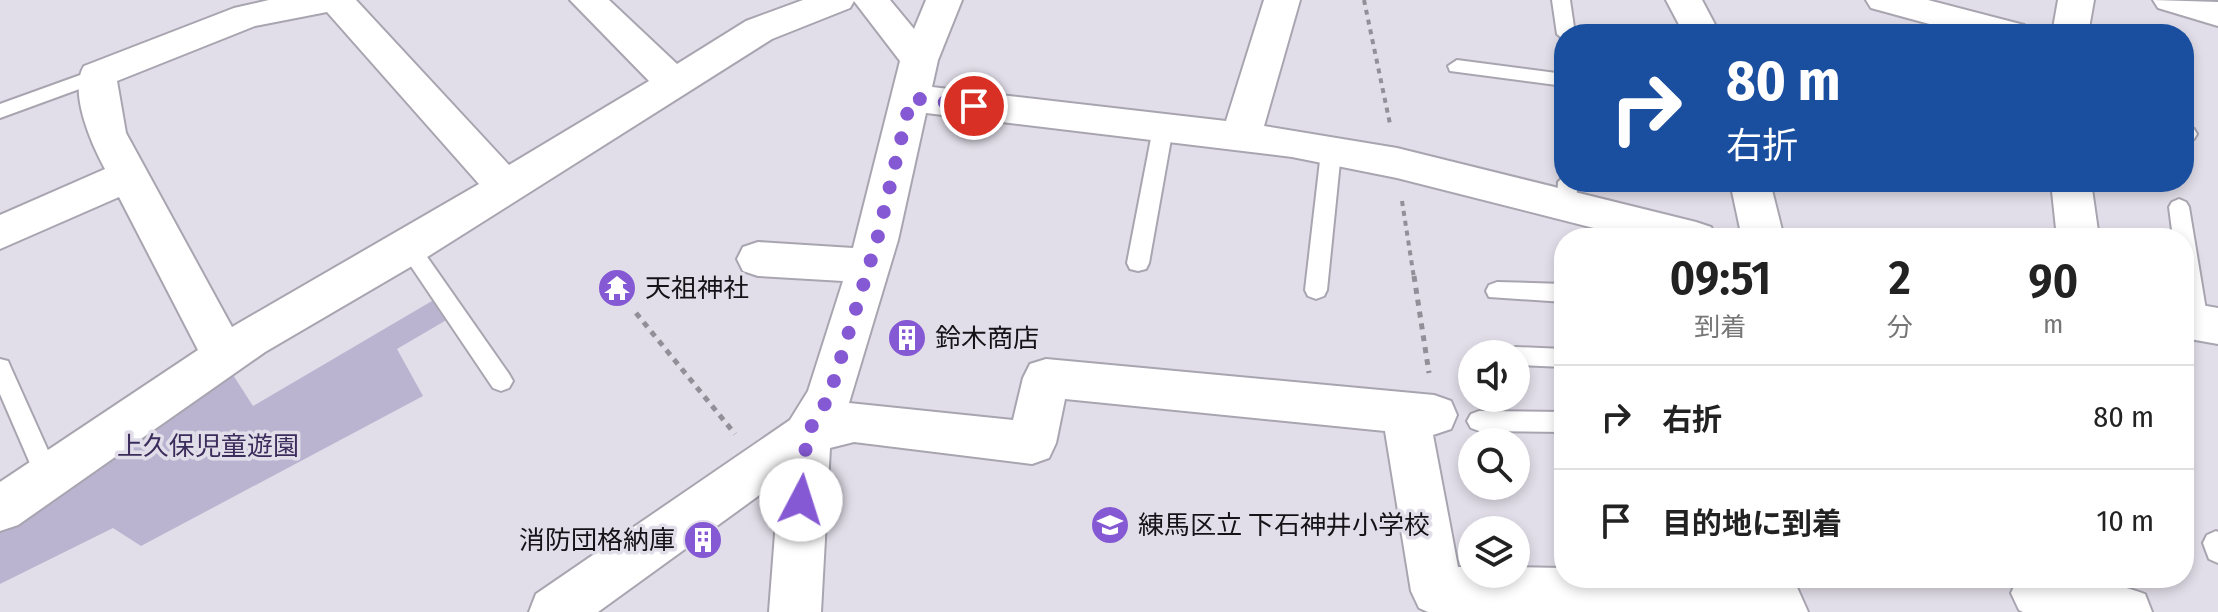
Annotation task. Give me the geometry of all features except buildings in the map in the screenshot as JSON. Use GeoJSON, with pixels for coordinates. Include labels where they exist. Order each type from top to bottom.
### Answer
{"type":"FeatureCollection","features":[{"type":"Feature","properties":{"kind":"street"},"geometry":{"type":"LineString","coordinates":[[224,356],[181,269],[106,133],[97,75],[257,7],[328,0]]}},
{"type":"Feature","properties":{"kind":"street"},"geometry":{"type":"LineString","coordinates":[[336,0],[505,187]]}},
{"type":"Feature","properties":{"kind":"street"},"geometry":{"type":"LineString","coordinates":[[588,0],[674,83]]}},
{"type":"Feature","properties":{"kind":"street"},"geometry":{"type":"LineString","coordinates":[[0,509],[224,356],[409,247],[759,30],[837,0]]}},
{"type":"Feature","properties":{"kind":"street"},"geometry":{"type":"LineString","coordinates":[[871,0],[915,79],[1163,128],[1241,136],[1397,163],[1653,228]]}},
{"type":"Feature","properties":{"kind":"street"},"geometry":{"type":"LineString","coordinates":[[795,612],[807,434],[829,397],[869,266],[915,79],[944,0]]}},
{"type":"Feature","properties":{"kind":"street"},"geometry":{"type":"LineString","coordinates":[[1241,136],[1282,0]]}},
{"type":"Feature","properties":{"kind":"street"},"geometry":{"type":"LineString","coordinates":[[1684,0],[1697,24]]}},
{"type":"Feature","properties":{"kind":"street"},"geometry":{"type":"LineString","coordinates":[[1884,0],[1974,24]]}},
{"type":"Feature","properties":{"kind":"street"},"geometry":{"type":"LineString","coordinates":[[2072,24],[2076,0]]}},
{"type":"Feature","properties":{"kind":"street"},"geometry":{"type":"LineString","coordinates":[[2171,0],[2218,14]]}},
{"type":"Feature","properties":{"kind":"street"},"geometry":{"type":"LineString","coordinates":[[0,233],[128,176]]}},
{"type":"Feature","properties":{"kind":"street"},"geometry":{"type":"LineString","coordinates":[[1752,192],[1761,228]]}},
{"type":"Feature","properties":{"kind":"street"},"geometry":{"type":"LineString","coordinates":[[2072,192],[2077,228]]}},
{"type":"Feature","properties":{"kind":"street"},"geometry":{"type":"LineString","coordinates":[[758,259],[869,266]]}},
{"type":"Feature","properties":{"kind":"street"},"geometry":{"type":"LineString","coordinates":[[555,612],[807,434],[854,422],[1032,443],[1046,378],[1440,416],[1437,591],[1470,601],[1635,588]]}},
{"type":"Feature","properties":{"kind":"street"},"geometry":{"type":"LineString","coordinates":[[1675,588],[1778,602],[1782,612]]}},
{"type":"Feature","properties":{"kind":"street"},"geometry":{"type":"LineString","coordinates":[[2037,594],[2126,612]]}},
{"type":"Feature","properties":{"kind":"lane"},"geometry":{"type":"LineString","coordinates":[[1561,0],[1565,24]]}},
{"type":"Feature","properties":{"kind":"lane"},"geometry":{"type":"LineString","coordinates":[[1676,0],[1684,0]]}},
{"type":"Feature","properties":{"kind":"lane"},"geometry":{"type":"LineString","coordinates":[[1457,66],[1554,79]]}},
{"type":"Feature","properties":{"kind":"lane"},"geometry":{"type":"LineString","coordinates":[[0,109],[97,75]]}},
{"type":"Feature","properties":{"kind":"lane"},"geometry":{"type":"LineString","coordinates":[[1138,263],[1163,128]]}},
{"type":"Feature","properties":{"kind":"lane"},"geometry":{"type":"LineString","coordinates":[[1316,290],[1331,152]]}},
{"type":"Feature","properties":{"kind":"lane"},"geometry":{"type":"LineString","coordinates":[[2179,207],[2182,228]]}},
{"type":"Feature","properties":{"kind":"lane"},"geometry":{"type":"LineString","coordinates":[[409,247],[501,381]]}},
{"type":"Feature","properties":{"kind":"lane"},"geometry":{"type":"LineString","coordinates":[[1497,291],[1554,293]]}},
{"type":"Feature","properties":{"kind":"lane"},"geometry":{"type":"LineString","coordinates":[[2194,292],[2200,323]]}},
{"type":"Feature","properties":{"kind":"lane"},"geometry":{"type":"LineString","coordinates":[[1530,357],[1554,358]]}},
{"type":"Feature","properties":{"kind":"lane"},"geometry":{"type":"LineString","coordinates":[[0,368],[47,475]]}},
{"type":"Feature","properties":{"kind":"lane"},"geometry":{"type":"LineString","coordinates":[[1440,416],[1554,422]]}},
{"type":"Feature","properties":{"kind":"path"},"geometry":{"type":"LineString","coordinates":[[1364,0],[1397,163],[1440,416]]}},
{"type":"Feature","properties":{"kind":"path"},"geometry":{"type":"LineString","coordinates":[[636,313],[761,466]]}},
{"type":"Feature","properties":{"kind":"green space","name":"上久保児童遊園"},"geometry":{"type":"Polygon","coordinates":[[[437,298],[455,315],[397,349],[423,396],[141,546],[113,528],[0,584],[0,524],[226,364],[253,406],[437,298]]]}},
{"type":"Feature","properties":{"kind":"place","name":"天祖神社"},"geometry":{"type":"Point","coordinates":[617,288]}},
{"type":"Feature","properties":{"kind":"place","name":"鈴木商店"},"geometry":{"type":"Point","coordinates":[907,338]}},
{"type":"Feature","properties":{"kind":"place","name":"練馬区立 下石神井小学校"},"geometry":{"type":"Point","coordinates":[1110,525]}},
{"type":"Feature","properties":{"kind":"place","name":"消防団格納庫"},"geometry":{"type":"Point","coordinates":[703,540]}},
{"type":"Feature","properties":{"kind":"route"},"geometry":{"type":"LineString","coordinates":[[801,500],[807,434],[829,397],[877,240],[911,98],[974,106]]}}]}
